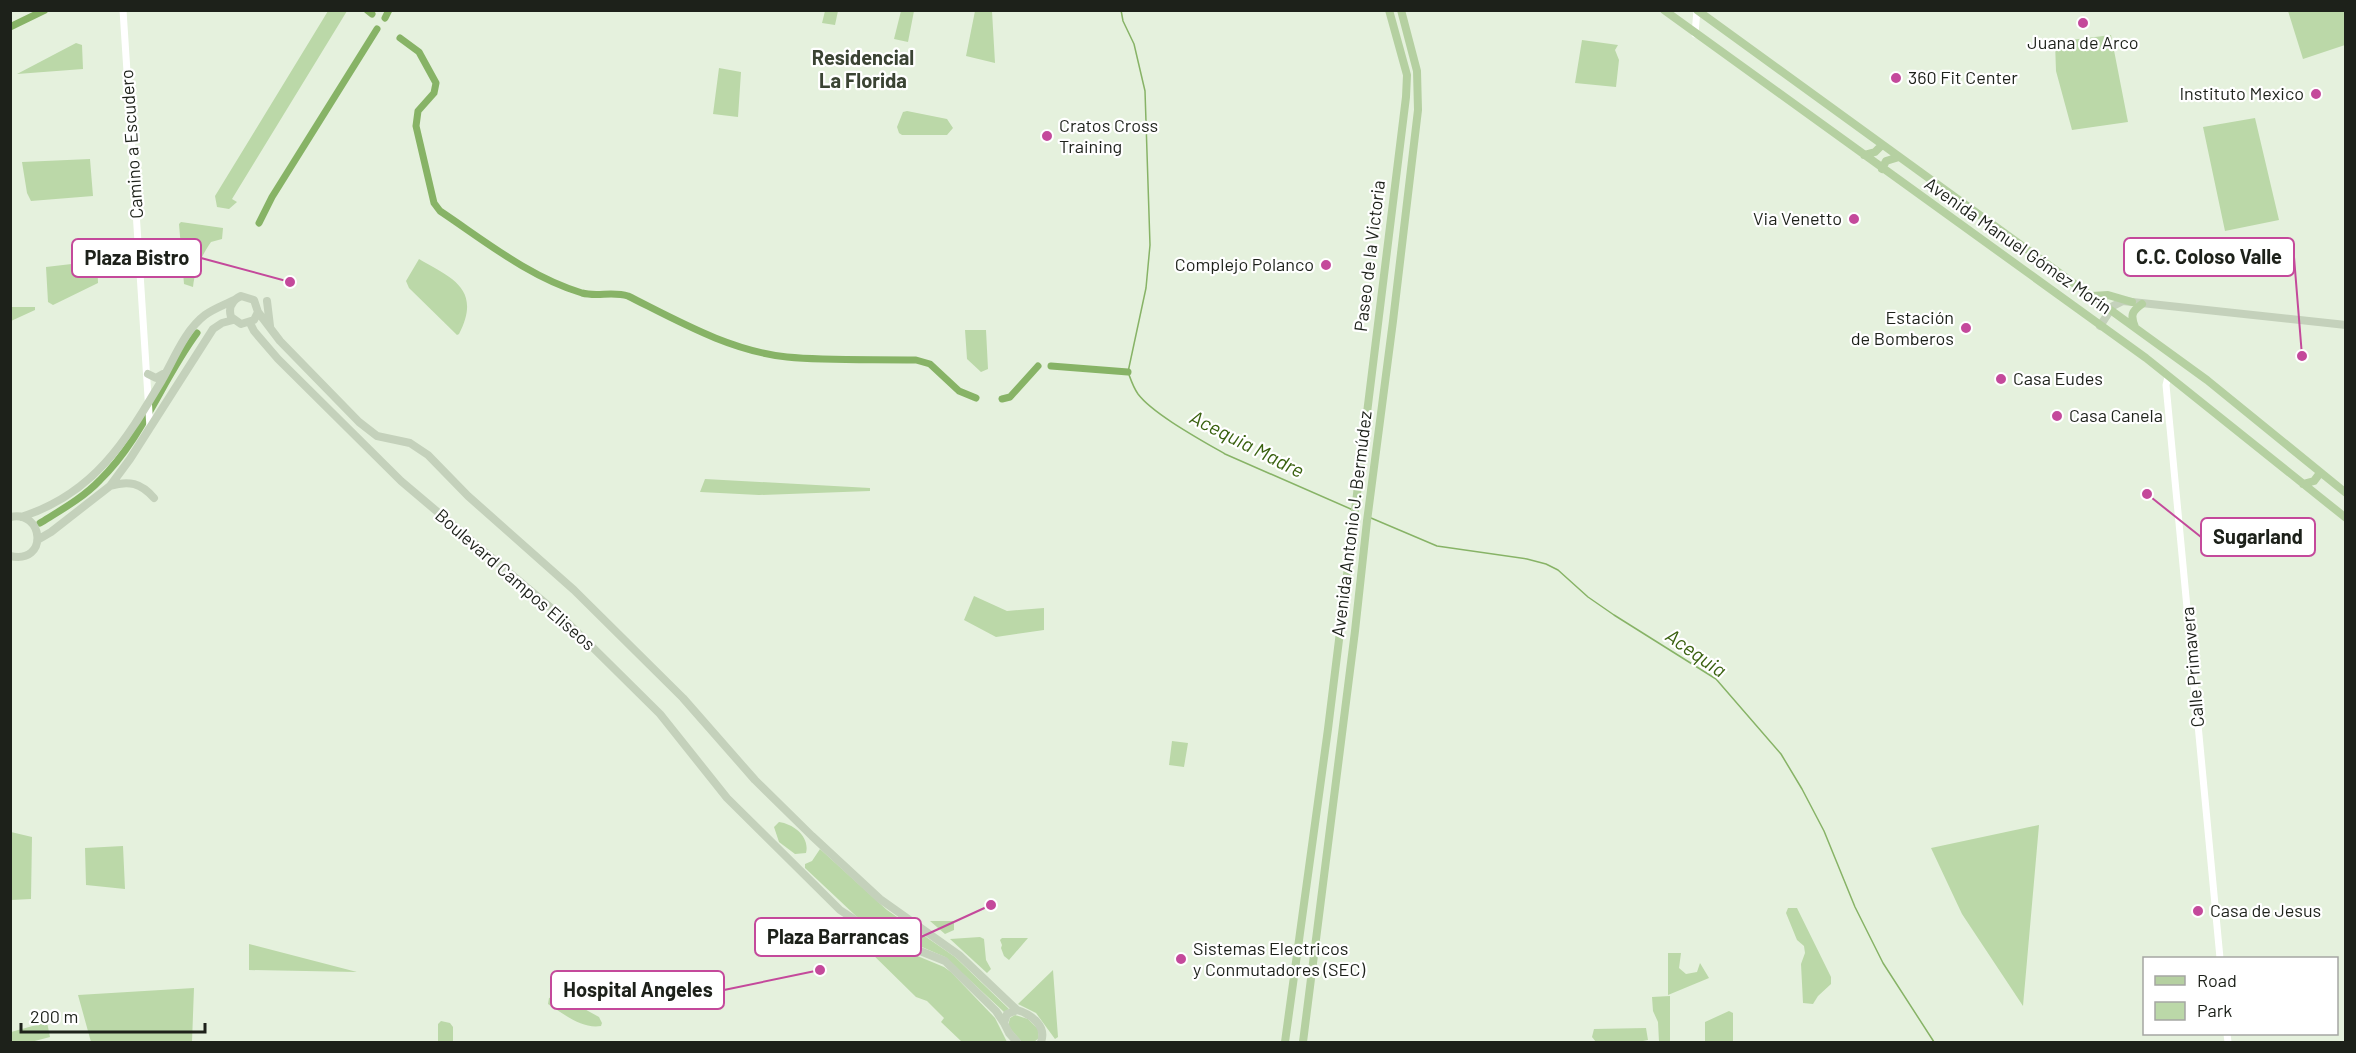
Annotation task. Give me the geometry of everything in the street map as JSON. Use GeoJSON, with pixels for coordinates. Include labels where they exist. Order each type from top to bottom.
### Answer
{"type":"FeatureCollection","features":[{"type":"Feature","properties":{"kind":"main road","name":"Paseo de la Victoria"},"geometry":{"type":"LineString","coordinates":[[1354,512],[1407,89],[1407,75],[1389,10]]}},
{"type":"Feature","properties":{"kind":"main road","name":"Avenida Antonio J. Bermúdez"},"geometry":{"type":"LineString","coordinates":[[1303,1042],[1354,642],[1366,521],[1396,303],[1419,92],[1417,71],[1401,10]]}},
{"type":"Feature","properties":{"kind":"main road","name":"Avenida Manuel Gómez Morín"},"geometry":{"type":"LineString","coordinates":[[1664,10],[2100,326],[2346,518]]}},
{"type":"Feature","properties":{"kind":"main road","name":"Avenida Manuel Gómez Morín"},"geometry":{"type":"LineString","coordinates":[[1697,10],[2207,380],[2342,491]]}},
{"type":"Feature","properties":{"kind":"main road"},"geometry":{"type":"LineString","coordinates":[[1864,156],[1875,152],[1882,144]]}},
{"type":"Feature","properties":{"kind":"main road"},"geometry":{"type":"LineString","coordinates":[[1882,169],[1886,160],[1899,157]]}},
{"type":"Feature","properties":{"kind":"main road"},"geometry":{"type":"LineString","coordinates":[[2092,296],[2108,295],[2142,304],[2346,325]]}},
{"type":"Feature","properties":{"kind":"main road"},"geometry":{"type":"LineString","coordinates":[[10,518],[21,517],[62,500],[87,483],[149,405],[190,330],[200,319],[241,296],[250,298],[257,304],[258,312],[250,323],[241,324],[233,320],[213,328],[110,486],[39,539]]}},
{"type":"Feature","properties":{"kind":"main road"},"geometry":{"type":"LineString","coordinates":[[233,320],[230,308],[234,300]]}},
{"type":"Feature","properties":{"kind":"main road"},"geometry":{"type":"LineString","coordinates":[[267,301],[271,330]]}},
{"type":"Feature","properties":{"kind":"main road"},"geometry":{"type":"LineString","coordinates":[[2100,326],[2116,303],[2132,302]]}},
{"type":"Feature","properties":{"kind":"main road"},"geometry":{"type":"LineString","coordinates":[[2135,327],[2132,315],[2134,310],[2142,304]]}},
{"type":"Feature","properties":{"kind":"main road","name":"Boulevard Campos Eliseos"},"geometry":{"type":"LineString","coordinates":[[258,312],[288,350],[359,422],[377,436],[404,441],[421,449],[468,496],[574,590],[683,698],[755,780],[787,812],[880,899],[959,955],[1017,1010],[1034,1019],[1039,1025],[1044,1041]]}},
{"type":"Feature","properties":{"kind":"main road","name":"Boulevard Campos Eliseos"},"geometry":{"type":"LineString","coordinates":[[250,323],[278,359],[401,481],[563,618],[660,714],[727,798],[840,910],[866,928],[945,961],[996,1011],[1017,1042]]}},
{"type":"Feature","properties":{"kind":"main road"},"geometry":{"type":"LineString","coordinates":[[148,374],[156,378],[167,371]]}},
{"type":"Feature","properties":{"kind":"main road"},"geometry":{"type":"LineString","coordinates":[[2303,484],[2314,481],[2320,473]]}},
{"type":"Feature","properties":{"kind":"main road"},"geometry":{"type":"LineString","coordinates":[[110,486],[122,482],[135,483],[146,489],[154,498]]}},
{"type":"Feature","properties":{"kind":"main road"},"geometry":{"type":"LineString","coordinates":[[2322,499],[2325,488],[2342,491]]}},
{"type":"Feature","properties":{"kind":"main road","name":"Avenida Antonio J. Bermúdez"},"geometry":{"type":"LineString","coordinates":[[1285,1042],[1329,729],[1354,512]]}},
{"type":"Feature","properties":{"kind":"main road"},"geometry":{"type":"LineString","coordinates":[[10,556],[19,557],[30,553],[36,548],[39,539],[33,524],[21,517]]}},
{"type":"Feature","properties":{"kind":"main road"},"geometry":{"type":"LineString","coordinates":[[1302,915],[1318,918]]}},
{"type":"Feature","properties":{"kind":"main road"},"geometry":{"type":"LineString","coordinates":[[1004,1023],[1007,1014],[1017,1010]]}},
{"type":"Feature","properties":{"kind":"street","name":"Camino a Escudero"},"geometry":{"type":"LineString","coordinates":[[123,10],[150,425]]}},
{"type":"Feature","properties":{"kind":"street"},"geometry":{"type":"LineString","coordinates":[[1695,34],[1697,10]]}},
{"type":"Feature","properties":{"kind":"street","name":"Calle Primavera"},"geometry":{"type":"LineString","coordinates":[[2168,377],[2166,386],[2220,957]]}},
{"type":"Feature","properties":{"kind":"green space"},"geometry":{"type":"Polygon","coordinates":[[[328,11],[347,11],[232,199],[237,202],[229,209],[217,207],[215,196],[328,11]]]}},
{"type":"Feature","properties":{"kind":"green space"},"geometry":{"type":"Polygon","coordinates":[[[825,11],[838,11],[835,25],[822,23],[825,11]]]}},
{"type":"Feature","properties":{"kind":"green space"},"geometry":{"type":"Polygon","coordinates":[[[901,11],[914,11],[908,42],[894,39],[901,11]]]}},
{"type":"Feature","properties":{"kind":"green space"},"geometry":{"type":"Polygon","coordinates":[[[975,11],[992,11],[995,63],[966,56],[975,11]]]}},
{"type":"Feature","properties":{"kind":"green space"},"geometry":{"type":"Polygon","coordinates":[[[2288,11],[2345,11],[2345,45],[2303,59],[2288,11]]]}},
{"type":"Feature","properties":{"kind":"green space"},"geometry":{"type":"Polygon","coordinates":[[[2111,35],[2128,122],[2072,130],[2056,71],[2055,42],[2111,35]]]}},
{"type":"Feature","properties":{"kind":"green space"},"geometry":{"type":"Polygon","coordinates":[[[1582,40],[1618,45],[1615,50],[1619,60],[1616,87],[1575,83],[1582,40]]]}},
{"type":"Feature","properties":{"kind":"green space"},"geometry":{"type":"Polygon","coordinates":[[[76,43],[82,45],[83,69],[17,74],[76,43]]]}},
{"type":"Feature","properties":{"kind":"green space"},"geometry":{"type":"Polygon","coordinates":[[[719,68],[741,72],[738,117],[713,114],[719,68]]]}},
{"type":"Feature","properties":{"kind":"green space"},"geometry":{"type":"Polygon","coordinates":[[[903,112],[947,119],[953,128],[947,135],[902,135],[897,127],[903,112]]]}},
{"type":"Feature","properties":{"kind":"green space"},"geometry":{"type":"Polygon","coordinates":[[[2255,118],[2279,220],[2225,231],[2203,127],[2255,118]]]}},
{"type":"Feature","properties":{"kind":"green space"},"geometry":{"type":"Polygon","coordinates":[[[90,159],[93,196],[31,201],[27,193],[22,162],[90,159]]]}},
{"type":"Feature","properties":{"kind":"green space"},"geometry":{"type":"Polygon","coordinates":[[[181,222],[223,228],[222,239],[211,242],[201,258],[193,287],[184,284],[179,224],[181,222]]]}},
{"type":"Feature","properties":{"kind":"green space"},"geometry":{"type":"Polygon","coordinates":[[[419,259],[452,279],[465,296],[467,306],[465,319],[459,334],[457,335],[409,288],[406,281],[419,259]]]}},
{"type":"Feature","properties":{"kind":"green space"},"geometry":{"type":"Polygon","coordinates":[[[97,261],[98,283],[53,305],[48,302],[46,267],[97,261]]]}},
{"type":"Feature","properties":{"kind":"green space"},"geometry":{"type":"Polygon","coordinates":[[[10,307],[35,307],[35,310],[11,321],[10,307]]]}},
{"type":"Feature","properties":{"kind":"green space"},"geometry":{"type":"Polygon","coordinates":[[[965,330],[986,330],[988,369],[981,372],[967,359],[965,330]]]}},
{"type":"Feature","properties":{"kind":"green space"},"geometry":{"type":"Polygon","coordinates":[[[705,479],[870,488],[870,491],[759,495],[700,492],[705,479]]]}},
{"type":"Feature","properties":{"kind":"green space"},"geometry":{"type":"Polygon","coordinates":[[[974,596],[1007,611],[1044,608],[1044,630],[996,637],[964,620],[974,596]]]}},
{"type":"Feature","properties":{"kind":"green space"},"geometry":{"type":"Polygon","coordinates":[[[1172,741],[1188,743],[1184,767],[1169,765],[1172,741]]]}},
{"type":"Feature","properties":{"kind":"green space"},"geometry":{"type":"Polygon","coordinates":[[[779,822],[790,825],[800,832],[806,842],[806,853],[795,854],[779,842],[774,827],[779,822]]]}},
{"type":"Feature","properties":{"kind":"green space"},"geometry":{"type":"Polygon","coordinates":[[[2039,825],[2023,1006],[1962,914],[1931,848],[2039,825]]]}},
{"type":"Feature","properties":{"kind":"green space"},"geometry":{"type":"Polygon","coordinates":[[[11,832],[32,837],[31,899],[11,900],[11,832]]]}},
{"type":"Feature","properties":{"kind":"green space"},"geometry":{"type":"Polygon","coordinates":[[[123,846],[125,889],[86,885],[85,848],[123,846]]]}},
{"type":"Feature","properties":{"kind":"green space"},"geometry":{"type":"Polygon","coordinates":[[[820,849],[887,910],[955,957],[1009,1009],[1004,1012],[945,957],[856,916],[805,868],[805,864],[812,861],[820,849]]]}},
{"type":"Feature","properties":{"kind":"green space"},"geometry":{"type":"Polygon","coordinates":[[[1788,908],[1797,908],[1831,977],[1831,984],[1813,1004],[1803,1003],[1801,964],[1805,953],[1804,946],[1797,940],[1786,913],[1788,908]]]}},
{"type":"Feature","properties":{"kind":"green space"},"geometry":{"type":"Polygon","coordinates":[[[930,921],[954,921],[954,930],[945,934],[930,921]]]}},
{"type":"Feature","properties":{"kind":"green space"},"geometry":{"type":"Polygon","coordinates":[[[862,933],[951,972],[995,1018],[1007,1042],[962,1042],[941,1022],[944,1018],[927,1001],[916,997],[863,945],[862,933]]]}},
{"type":"Feature","properties":{"kind":"green space"},"geometry":{"type":"Polygon","coordinates":[[[980,937],[984,939],[986,960],[991,969],[987,973],[950,939],[980,937]]]}},
{"type":"Feature","properties":{"kind":"green space"},"geometry":{"type":"Polygon","coordinates":[[[1002,938],[1028,938],[1009,960],[1004,956],[1001,948],[1002,938]]]}},
{"type":"Feature","properties":{"kind":"green space"},"geometry":{"type":"Polygon","coordinates":[[[249,944],[357,972],[249,970],[249,944]]]}},
{"type":"Feature","properties":{"kind":"green space"},"geometry":{"type":"Polygon","coordinates":[[[1668,953],[1681,953],[1679,968],[1686,974],[1697,972],[1700,963],[1709,978],[1668,995],[1668,953]]]}},
{"type":"Feature","properties":{"kind":"green space"},"geometry":{"type":"Polygon","coordinates":[[[1053,970],[1058,1037],[1055,1039],[1036,1013],[1018,1004],[1053,970]]]}},
{"type":"Feature","properties":{"kind":"green space"},"geometry":{"type":"Polygon","coordinates":[[[194,988],[192,1042],[91,1042],[78,995],[194,988]]]}},
{"type":"Feature","properties":{"kind":"green space"},"geometry":{"type":"Polygon","coordinates":[[[559,995],[599,1017],[601,1026],[580,1023],[548,1004],[549,998],[559,995]]]}},
{"type":"Feature","properties":{"kind":"green space"},"geometry":{"type":"Polygon","coordinates":[[[1670,996],[1670,1042],[1659,1042],[1658,1022],[1653,1011],[1652,997],[1670,996]]]}},
{"type":"Feature","properties":{"kind":"green space"},"geometry":{"type":"Polygon","coordinates":[[[1729,1011],[1733,1013],[1733,1042],[1705,1042],[1705,1022],[1729,1011]]]}},
{"type":"Feature","properties":{"kind":"green space"},"geometry":{"type":"Polygon","coordinates":[[[1015,1015],[1028,1019],[1038,1029],[1039,1038],[1034,1042],[1022,1042],[1008,1026],[1010,1018],[1015,1015]]]}},
{"type":"Feature","properties":{"kind":"green space"},"geometry":{"type":"Polygon","coordinates":[[[441,1021],[450,1023],[453,1027],[453,1042],[438,1042],[438,1024],[441,1021]]]}},
{"type":"Feature","properties":{"kind":"green space"},"geometry":{"type":"Polygon","coordinates":[[[47,1022],[50,1037],[31,1042],[11,1042],[11,1032],[47,1022]]]}},
{"type":"Feature","properties":{"kind":"green space"},"geometry":{"type":"Polygon","coordinates":[[[1646,1028],[1648,1040],[1643,1041],[1596,1042],[1592,1037],[1594,1029],[1646,1028]]]}},
{"type":"Feature","properties":{"kind":"waterway"},"geometry":{"type":"LineString","coordinates":[[10,27],[45,10]]}},
{"type":"Feature","properties":{"kind":"waterway"},"geometry":{"type":"LineString","coordinates":[[367,10],[372,14]]}},
{"type":"Feature","properties":{"kind":"waterway"},"geometry":{"type":"LineString","coordinates":[[385,18],[389,10]]}},
{"type":"Feature","properties":{"kind":"waterway","name":"Acequia Madre"},"geometry":{"type":"LineString","coordinates":[[1121,10],[1123,21],[1134,44],[1145,91],[1150,245],[1146,288],[1128,372],[1133,386],[1145,402],[1155,410],[1225,454],[1353,510]]}},
{"type":"Feature","properties":{"kind":"waterway"},"geometry":{"type":"LineString","coordinates":[[259,223],[272,197],[377,29]]}},
{"type":"Feature","properties":{"kind":"waterway"},"geometry":{"type":"LineString","coordinates":[[400,38],[419,52],[436,83],[434,93],[418,111],[416,126],[434,203],[440,211],[508,257],[563,286],[588,294],[628,296],[705,334],[766,354],[835,359],[916,360],[930,364],[959,391],[976,398]]}},
{"type":"Feature","properties":{"kind":"waterway"},"geometry":{"type":"LineString","coordinates":[[40,523],[86,492],[115,464],[197,333]]}},
{"type":"Feature","properties":{"kind":"waterway"},"geometry":{"type":"LineString","coordinates":[[1002,399],[1010,397],[1038,366]]}},
{"type":"Feature","properties":{"kind":"waterway"},"geometry":{"type":"LineString","coordinates":[[1051,366],[1128,372]]}},
{"type":"Feature","properties":{"kind":"waterway","name":"Acequia"},"geometry":{"type":"LineString","coordinates":[[1371,518],[1437,546],[1527,559],[1546,564],[1558,570],[1588,597],[1614,615],[1716,679],[1781,754],[1824,831],[1855,907],[1883,963],[1934,1042]]}},
{"type":"Feature","properties":{"kind":"place","name":"Juana de Arco"},"geometry":{"type":"Point","coordinates":[2083,23]}},
{"type":"Feature","properties":{"kind":"place","name":"360 Fit Center"},"geometry":{"type":"Point","coordinates":[1896,78]}},
{"type":"Feature","properties":{"kind":"place","name":"Instituto Mexico"},"geometry":{"type":"Point","coordinates":[2316,94]}},
{"type":"Feature","properties":{"kind":"place","name":"Cratos Cross Training"},"geometry":{"type":"Point","coordinates":[1047,136]}},
{"type":"Feature","properties":{"kind":"place","name":"Via Venetto"},"geometry":{"type":"Point","coordinates":[1854,219]}},
{"type":"Feature","properties":{"kind":"place","name":"Complejo Polanco"},"geometry":{"type":"Point","coordinates":[1326,265]}},
{"type":"Feature","properties":{"kind":"place","name":"Plaza Bistro"},"geometry":{"type":"Point","coordinates":[290,282]}},
{"type":"Feature","properties":{"kind":"place","name":"Estación de Bomberos"},"geometry":{"type":"Point","coordinates":[1966,328]}},
{"type":"Feature","properties":{"kind":"place","name":"C.C. Coloso Valle"},"geometry":{"type":"Point","coordinates":[2302,356]}},
{"type":"Feature","properties":{"kind":"place","name":"Casa Eudes"},"geometry":{"type":"Point","coordinates":[2001,379]}},
{"type":"Feature","properties":{"kind":"place","name":"Casa Canela"},"geometry":{"type":"Point","coordinates":[2057,416]}},
{"type":"Feature","properties":{"kind":"place","name":"Sugarland"},"geometry":{"type":"Point","coordinates":[2147,494]}},
{"type":"Feature","properties":{"kind":"place","name":"Plaza Barrancas"},"geometry":{"type":"Point","coordinates":[991,905]}},
{"type":"Feature","properties":{"kind":"place","name":"Casa de Jesus"},"geometry":{"type":"Point","coordinates":[2198,911]}},
{"type":"Feature","properties":{"kind":"place","name":"Sistemas Electricos y Conmutadores (SEC)"},"geometry":{"type":"Point","coordinates":[1181,959]}},
{"type":"Feature","properties":{"kind":"place","name":"Hospital Angeles"},"geometry":{"type":"Point","coordinates":[820,970]}},
{"type":"Feature","properties":{"kind":"district","name":"Residencial La Florida"},"geometry":{"type":"Point","coordinates":[863,70]}}]}
